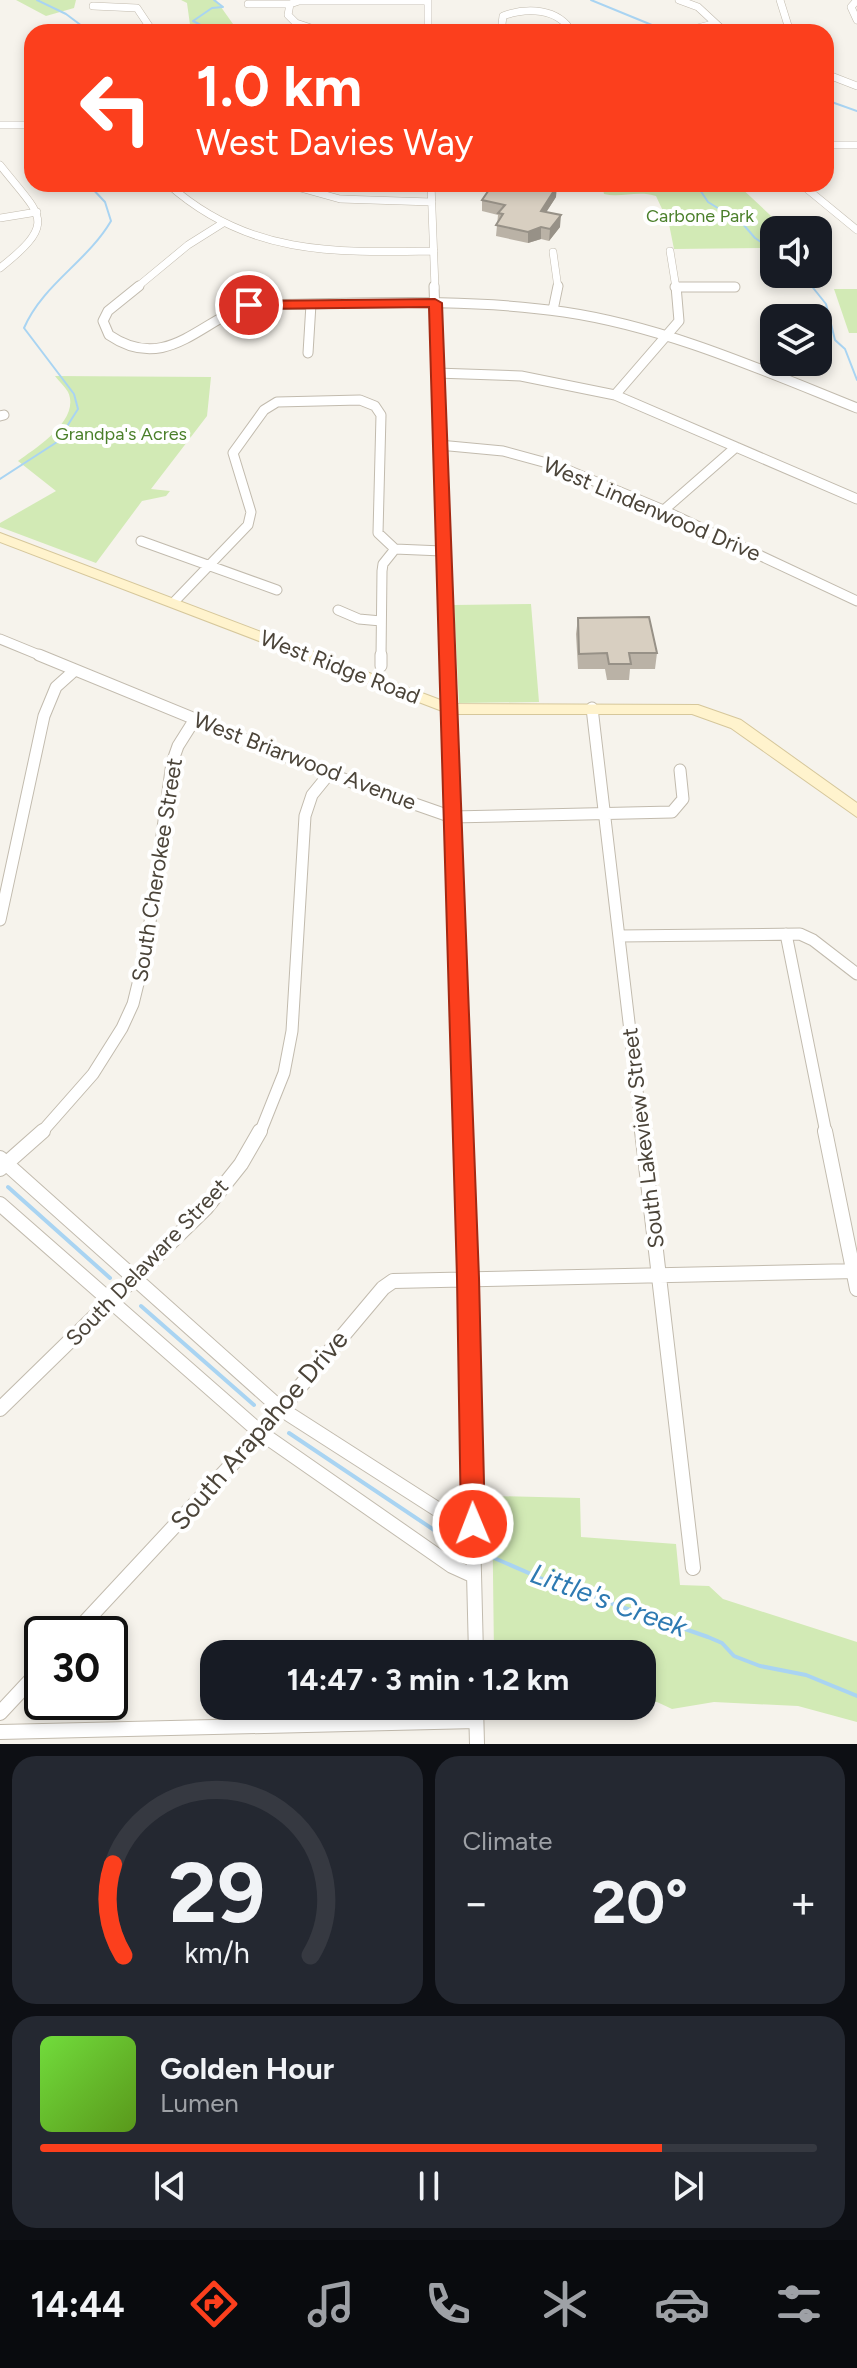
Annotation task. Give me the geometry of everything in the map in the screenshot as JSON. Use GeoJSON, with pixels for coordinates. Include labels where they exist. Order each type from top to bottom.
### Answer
{"type":"FeatureCollection","features":[{"type":"Feature","properties":{"kind":"street"},"geometry":{"type":"LineString","coordinates":[[248,4],[428,0],[428,24]]}},
{"type":"Feature","properties":{"kind":"street"},"geometry":{"type":"LineString","coordinates":[[679,0],[698,7],[713,24]]}},
{"type":"Feature","properties":{"kind":"street"},"geometry":{"type":"LineString","coordinates":[[780,0],[788,24]]}},
{"type":"Feature","properties":{"kind":"street"},"geometry":{"type":"LineString","coordinates":[[857,0],[851,7],[857,20]]}},
{"type":"Feature","properties":{"kind":"street"},"geometry":{"type":"LineString","coordinates":[[290,4],[288,15],[301,24]]}},
{"type":"Feature","properties":{"kind":"street"},"geometry":{"type":"LineString","coordinates":[[93,6],[137,8],[148,24]]}},
{"type":"Feature","properties":{"kind":"street"},"geometry":{"type":"LineString","coordinates":[[502,24],[503,16],[529,10],[569,24]]}},
{"type":"Feature","properties":{"kind":"street"},"geometry":{"type":"LineString","coordinates":[[834,76],[855,83]]}},
{"type":"Feature","properties":{"kind":"street"},"geometry":{"type":"LineString","coordinates":[[0,125],[24,125]]}},
{"type":"Feature","properties":{"kind":"street"},"geometry":{"type":"LineString","coordinates":[[834,145],[857,145]]}},
{"type":"Feature","properties":{"kind":"street"},"geometry":{"type":"LineString","coordinates":[[0,268],[35,238],[39,225],[37,212],[1,168]]}},
{"type":"Feature","properties":{"kind":"street"},"geometry":{"type":"LineString","coordinates":[[177,192],[193,207],[223,223],[268,238],[321,249],[373,253],[434,251]]}},
{"type":"Feature","properties":{"kind":"street"},"geometry":{"type":"LineString","coordinates":[[315,192],[340,199],[432,202]]}},
{"type":"Feature","properties":{"kind":"street"},"geometry":{"type":"LineString","coordinates":[[431,192],[468,1278],[476,1640]]}},
{"type":"Feature","properties":{"kind":"street"},"geometry":{"type":"LineString","coordinates":[[811,192],[856,229]]}},
{"type":"Feature","properties":{"kind":"street"},"geometry":{"type":"LineString","coordinates":[[0,218],[37,212]]}},
{"type":"Feature","properties":{"kind":"street"},"geometry":{"type":"LineString","coordinates":[[223,223],[188,245],[108,311],[103,321],[109,335],[133,346],[175,346],[195,338],[239,307],[435,303],[553,310],[666,333],[857,408]]}},
{"type":"Feature","properties":{"kind":"street"},"geometry":{"type":"LineString","coordinates":[[615,395],[679,321],[670,251]]}},
{"type":"Feature","properties":{"kind":"street"},"geometry":{"type":"LineString","coordinates":[[553,252],[559,292],[553,310]]}},
{"type":"Feature","properties":{"kind":"street"},"geometry":{"type":"LineString","coordinates":[[675,287],[735,287]]}},
{"type":"Feature","properties":{"kind":"street"},"geometry":{"type":"LineString","coordinates":[[308,353],[311,304]]}},
{"type":"Feature","properties":{"kind":"street"},"geometry":{"type":"LineString","coordinates":[[436,373],[521,376],[615,395],[857,499]]}},
{"type":"Feature","properties":{"kind":"street"},"geometry":{"type":"LineString","coordinates":[[174,602],[250,521],[251,512],[233,459],[235,448],[264,410],[282,401],[360,400],[370,403],[380,412],[378,533],[395,549],[442,551]]}},
{"type":"Feature","properties":{"kind":"street","name":"West Lindenwood Drive"},"geometry":{"type":"LineString","coordinates":[[439,445],[486,448],[536,458],[664,510],[857,601]]}},
{"type":"Feature","properties":{"kind":"street"},"geometry":{"type":"LineString","coordinates":[[664,510],[736,447]]}},
{"type":"Feature","properties":{"kind":"street","name":"West Ridge Road"},"geometry":{"type":"LineString","coordinates":[[0,537],[450,709],[693,709],[714,714],[736,724],[857,811]]}},
{"type":"Feature","properties":{"kind":"street"},"geometry":{"type":"LineString","coordinates":[[141,541],[277,590]]}},
{"type":"Feature","properties":{"kind":"street"},"geometry":{"type":"LineString","coordinates":[[381,666],[383,564],[395,549]]}},
{"type":"Feature","properties":{"kind":"street"},"geometry":{"type":"LineString","coordinates":[[338,610],[359,619],[381,621]]}},
{"type":"Feature","properties":{"kind":"street","name":"West Briarwood Avenue"},"geometry":{"type":"LineString","coordinates":[[0,639],[329,774],[452,817],[672,812],[683,799],[680,770]]}},
{"type":"Feature","properties":{"kind":"street"},"geometry":{"type":"LineString","coordinates":[[0,920],[44,716],[56,687],[75,670]]}},
{"type":"Feature","properties":{"kind":"street","name":"South Lakeview Street"},"geometry":{"type":"LineString","coordinates":[[592,708],[693,1568]]}},
{"type":"Feature","properties":{"kind":"street","name":"South Cherokee Street"},"geometry":{"type":"LineString","coordinates":[[2,1164],[47,1126],[88,1080],[119,1033],[132,1005],[146,957],[172,763],[178,746],[195,719]]}},
{"type":"Feature","properties":{"kind":"street","name":"South Delaware Street"},"geometry":{"type":"LineString","coordinates":[[0,1409],[223,1189],[259,1134],[277,1094],[292,1031],[305,816],[312,795],[329,774]]}},
{"type":"Feature","properties":{"kind":"street"},"geometry":{"type":"LineString","coordinates":[[786,934],[857,1289]]}},
{"type":"Feature","properties":{"kind":"street"},"geometry":{"type":"LineString","coordinates":[[619,936],[800,934],[813,940],[857,974]]}},
{"type":"Feature","properties":{"kind":"street"},"geometry":{"type":"LineString","coordinates":[[2,1164],[281,1409],[473,1530]]}},
{"type":"Feature","properties":{"kind":"street"},"geometry":{"type":"LineString","coordinates":[[0,1204],[261,1433],[452,1566],[474,1568]]}},
{"type":"Feature","properties":{"kind":"street","name":"South Arapahoe Drive"},"geometry":{"type":"LineString","coordinates":[[91,1616],[261,1433],[383,1288],[400,1279],[855,1271]]}},
{"type":"Feature","properties":{"kind":"street"},"geometry":{"type":"LineString","coordinates":[[0,1713],[24,1687]]}},
{"type":"Feature","properties":{"kind":"street"},"geometry":{"type":"LineString","coordinates":[[0,1732],[317,1720]]}},
{"type":"Feature","properties":{"kind":"street"},"geometry":{"type":"LineString","coordinates":[[476,1720],[477,1744]]}},
{"type":"Feature","properties":{"kind":"green space"},"geometry":{"type":"Polygon","coordinates":[[[16,0],[76,0],[74,8],[46,16],[16,0]]]}},
{"type":"Feature","properties":{"kind":"green space"},"geometry":{"type":"Polygon","coordinates":[[[181,0],[216,0],[233,24],[190,24],[187,3],[181,0]]]}},
{"type":"Feature","properties":{"kind":"green space","name":"Carbone Park"},"geometry":{"type":"Polygon","coordinates":[[[604,192],[746,192],[771,216],[760,216],[760,248],[674,249],[669,224],[656,196],[604,192]]]}},
{"type":"Feature","properties":{"kind":"green space"},"geometry":{"type":"Polygon","coordinates":[[[834,289],[857,289],[857,333],[849,333],[834,289]]]}},
{"type":"Feature","properties":{"kind":"green space","name":"Grandpa's Acres"},"geometry":{"type":"Polygon","coordinates":[[[55,376],[211,377],[207,416],[151,489],[170,491],[166,496],[142,501],[96,563],[0,527],[0,523],[56,491],[18,461],[55,432],[68,413],[68,392],[55,376]]]}},
{"type":"Feature","properties":{"kind":"green space"},"geometry":{"type":"Polygon","coordinates":[[[531,604],[539,702],[459,703],[454,605],[531,604]]]}},
{"type":"Feature","properties":{"kind":"green space"},"geometry":{"type":"Polygon","coordinates":[[[492,1496],[580,1498],[581,1537],[676,1544],[680,1585],[709,1586],[723,1599],[857,1642],[857,1722],[798,1706],[714,1702],[672,1709],[656,1702],[656,1640],[494,1640],[492,1496]]]}},
{"type":"Feature","properties":{"kind":"building"},"geometry":{"type":"Polygon","coordinates":[[[488,192],[553,192],[541,211],[561,215],[550,229],[541,227],[528,232],[496,225],[503,214],[498,213],[505,205],[482,200],[488,192]]]}},
{"type":"Feature","properties":{"kind":"building"},"geometry":{"type":"Polygon","coordinates":[[[649,617],[657,653],[629,653],[631,664],[609,664],[607,653],[579,654],[578,618],[649,617]]]}},
{"type":"Feature","properties":{"kind":"waterway"},"geometry":{"type":"LineString","coordinates":[[37,0],[79,24]]}},
{"type":"Feature","properties":{"kind":"waterway"},"geometry":{"type":"LineString","coordinates":[[199,24],[193,21],[212,8],[223,7],[214,0]]}},
{"type":"Feature","properties":{"kind":"waterway"},"geometry":{"type":"LineString","coordinates":[[591,0],[650,24]]}},
{"type":"Feature","properties":{"kind":"waterway"},"geometry":{"type":"LineString","coordinates":[[834,103],[857,111]]}},
{"type":"Feature","properties":{"kind":"waterway"},"geometry":{"type":"LineString","coordinates":[[0,479],[57,442],[78,409],[74,394],[24,328],[42,298],[90,249],[111,221],[105,202],[96,192]]}},
{"type":"Feature","properties":{"kind":"waterway"},"geometry":{"type":"LineString","coordinates":[[701,192],[708,202],[742,223],[760,241]]}},
{"type":"Feature","properties":{"kind":"waterway"},"geometry":{"type":"LineString","coordinates":[[813,288],[826,304],[835,340],[845,349],[857,380]]}},
{"type":"Feature","properties":{"kind":"waterway","name":"Little's Creek"},"geometry":{"type":"LineString","coordinates":[[8,1187],[110,1278]]}},
{"type":"Feature","properties":{"kind":"waterway","name":"Little's Creek"},"geometry":{"type":"LineString","coordinates":[[141,1306],[254,1405]]}},
{"type":"Feature","properties":{"kind":"waterway","name":"Little's Creek"},"geometry":{"type":"LineString","coordinates":[[289,1433],[452,1542],[467,1547]]}},
{"type":"Feature","properties":{"kind":"waterway","name":"Little's Creek"},"geometry":{"type":"LineString","coordinates":[[478,1551],[547,1581],[708,1637],[722,1643],[734,1656],[760,1666],[806,1675],[857,1696]]}},
{"type":"Feature","properties":{"kind":"route"},"geometry":{"type":"LineString","coordinates":[[249,305],[435,303],[468,1278],[473,1524]]}}]}
